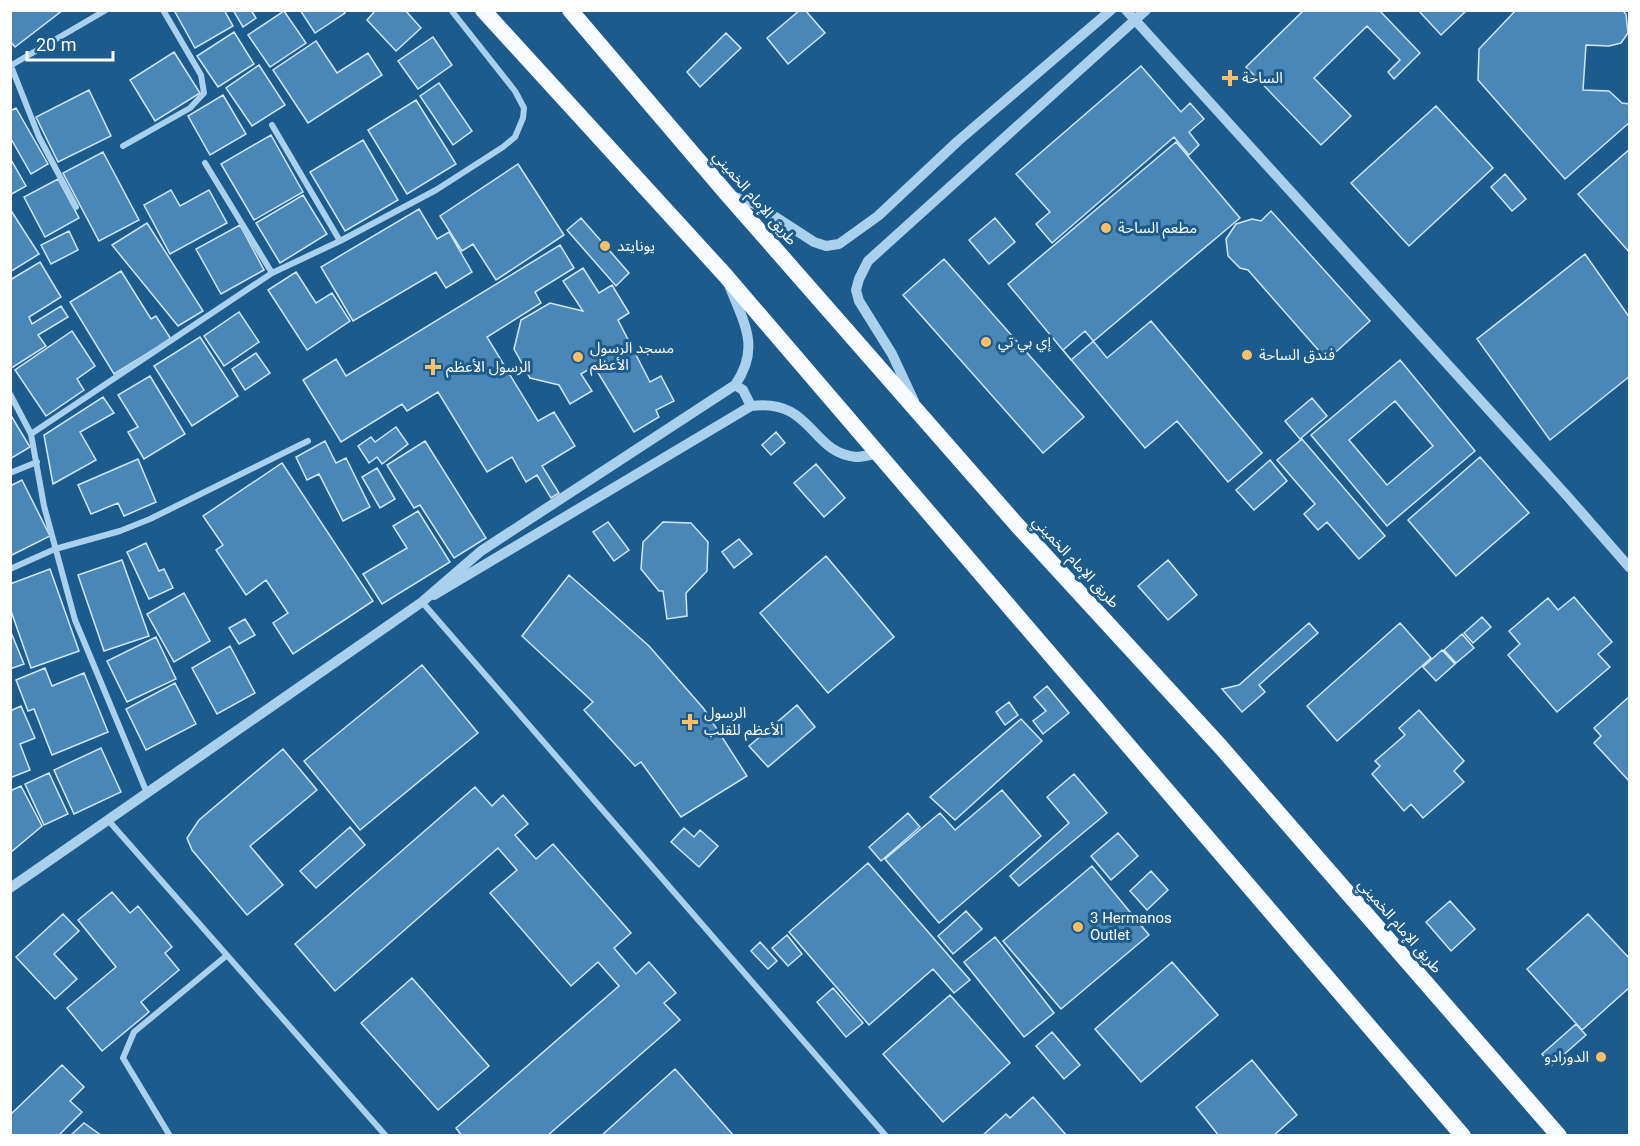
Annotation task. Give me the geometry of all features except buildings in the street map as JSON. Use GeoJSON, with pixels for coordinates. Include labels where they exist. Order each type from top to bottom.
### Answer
{"type":"FeatureCollection","features":[{"type":"Feature","properties":{"kind":"highway"},"geometry":{"type":"LineString","coordinates":[[483,10],[725,275],[1463,1136]]}},
{"type":"Feature","properties":{"kind":"highway","name":"طريق الإمام الخميني"},"geometry":{"type":"LineString","coordinates":[[570,10],[727,194],[1017,525],[1221,746],[1558,1136]]}},
{"type":"Feature","properties":{"kind":"street"},"geometry":{"type":"LineString","coordinates":[[76,207],[39,137],[11,66],[106,10]]}},
{"type":"Feature","properties":{"kind":"street"},"geometry":{"type":"LineString","coordinates":[[123,146],[184,112],[204,93],[201,75],[163,10]]}},
{"type":"Feature","properties":{"kind":"street"},"geometry":{"type":"LineString","coordinates":[[31,434],[273,273],[340,241],[436,190],[515,137],[520,127],[524,108],[515,91],[462,28],[451,10]]}},
{"type":"Feature","properties":{"kind":"street"},"geometry":{"type":"LineString","coordinates":[[727,194],[757,205],[814,242],[826,246],[839,244],[878,216],[958,141],[1111,10]]}},
{"type":"Feature","properties":{"kind":"street"},"geometry":{"type":"LineString","coordinates":[[1126,10],[1568,497],[1629,568]]}},
{"type":"Feature","properties":{"kind":"street"},"geometry":{"type":"LineString","coordinates":[[919,412],[892,354],[859,301],[856,290],[868,261],[1146,10]]}},
{"type":"Feature","properties":{"kind":"street"},"geometry":{"type":"LineString","coordinates":[[272,125],[340,241]]}},
{"type":"Feature","properties":{"kind":"street"},"geometry":{"type":"LineString","coordinates":[[205,163],[273,273]]}},
{"type":"Feature","properties":{"kind":"street"},"geometry":{"type":"LineString","coordinates":[[10,888],[424,600],[481,551],[735,385],[747,363],[749,337],[725,275]]}},
{"type":"Feature","properties":{"kind":"street"},"geometry":{"type":"LineString","coordinates":[[735,385],[749,397],[751,406]]}},
{"type":"Feature","properties":{"kind":"street"},"geometry":{"type":"LineString","coordinates":[[10,394],[31,434],[55,549],[75,620],[147,793]]}},
{"type":"Feature","properties":{"kind":"street"},"geometry":{"type":"LineString","coordinates":[[424,600],[468,577],[728,417],[751,406],[780,405],[794,412],[838,451],[856,457],[879,454]]}},
{"type":"Feature","properties":{"kind":"street"},"geometry":{"type":"LineString","coordinates":[[10,569],[55,549],[120,531],[150,519],[308,441]]}},
{"type":"Feature","properties":{"kind":"street"},"geometry":{"type":"LineString","coordinates":[[10,473],[37,462]]}},
{"type":"Feature","properties":{"kind":"street"},"geometry":{"type":"LineString","coordinates":[[424,600],[886,1136]]}},
{"type":"Feature","properties":{"kind":"street"},"geometry":{"type":"LineString","coordinates":[[108,820],[386,1136]]}},
{"type":"Feature","properties":{"kind":"street"},"geometry":{"type":"LineString","coordinates":[[170,1136],[123,1058],[134,1032],[226,956]]}},
{"type":"Feature","properties":{"kind":"place","name":"الساحة"},"geometry":{"type":"Point","coordinates":[1230,78]}},
{"type":"Feature","properties":{"kind":"place","name":"مطعم الساحة"},"geometry":{"type":"Point","coordinates":[1106,228]}},
{"type":"Feature","properties":{"kind":"place","name":"يونايتد"},"geometry":{"type":"Point","coordinates":[605,246]}},
{"type":"Feature","properties":{"kind":"place","name":"إي بي تي"},"geometry":{"type":"Point","coordinates":[986,342]}},
{"type":"Feature","properties":{"kind":"place","name":"فندق الساحة"},"geometry":{"type":"Point","coordinates":[1247,355]}},
{"type":"Feature","properties":{"kind":"place","name":"مسجد الرسول الأعظم"},"geometry":{"type":"Point","coordinates":[578,357]}},
{"type":"Feature","properties":{"kind":"place","name":"الرسول الأعظم"},"geometry":{"type":"Point","coordinates":[433,367]}},
{"type":"Feature","properties":{"kind":"place","name":"الرسول الأعظم للقلب"},"geometry":{"type":"Point","coordinates":[690,722]}},
{"type":"Feature","properties":{"kind":"place","name":"3 Hermanos Outlet"},"geometry":{"type":"Point","coordinates":[1078,927]}},
{"type":"Feature","properties":{"kind":"place","name":"الدورادو"},"geometry":{"type":"Point","coordinates":[1601,1057]}}]}
